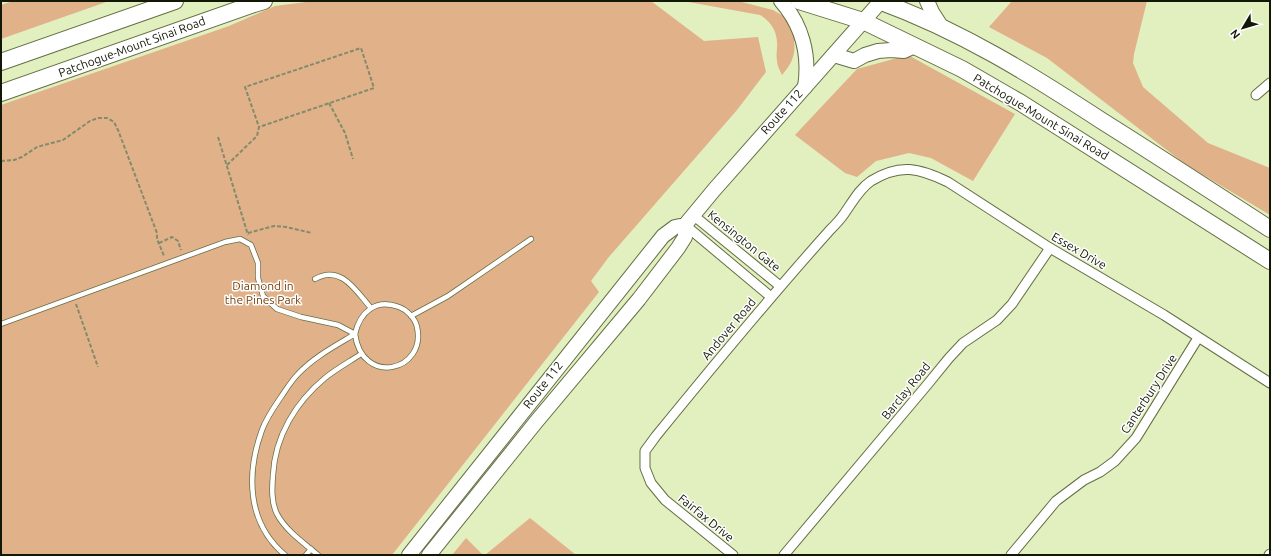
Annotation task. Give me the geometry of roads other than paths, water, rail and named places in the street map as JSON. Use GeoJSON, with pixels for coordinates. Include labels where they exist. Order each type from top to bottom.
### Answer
{"type":"FeatureCollection","features":[{"type":"Feature","properties":{"kind":"highway"},"geometry":{"type":"LineString","coordinates":[[1,62],[176,1]]}},
{"type":"Feature","properties":{"kind":"highway","name":"Patchogue-Mount Sinai Road"},"geometry":{"type":"LineString","coordinates":[[1,93],[154,38],[264,1]]}},
{"type":"Feature","properties":{"kind":"highway","name":"Patchogue-Mount Sinai Road"},"geometry":{"type":"LineString","coordinates":[[799,1],[863,21],[962,69],[1022,103],[1270,261]]}},
{"type":"Feature","properties":{"kind":"highway"},"geometry":{"type":"LineString","coordinates":[[880,1],[941,26],[1035,77],[1270,229]]}},
{"type":"Feature","properties":{"kind":"main road"},"geometry":{"type":"LineString","coordinates":[[782,1],[796,21],[804,45],[807,70],[805,87]]}},
{"type":"Feature","properties":{"kind":"main road","name":"Route 112"},"geometry":{"type":"LineString","coordinates":[[409,555],[663,236],[675,227],[689,220],[880,1]]}},
{"type":"Feature","properties":{"kind":"main road"},"geometry":{"type":"LineString","coordinates":[[927,1],[941,26]]}},
{"type":"Feature","properties":{"kind":"main road"},"geometry":{"type":"LineString","coordinates":[[834,55],[854,62],[865,55],[878,51],[904,51],[915,46]]}},
{"type":"Feature","properties":{"kind":"main road","name":"Route 112"},"geometry":{"type":"LineString","coordinates":[[429,555],[536,422],[639,299],[678,248],[685,236],[689,220]]}},
{"type":"Feature","properties":{"kind":"street"},"geometry":{"type":"LineString","coordinates":[[1256,95],[1270,83]]}},
{"type":"Feature","properties":{"kind":"street","name":"Essex Drive"},"geometry":{"type":"LineString","coordinates":[[870,182],[884,175],[902,169],[917,170],[932,174],[948,182],[1050,248],[1112,283],[1270,383]]}},
{"type":"Feature","properties":{"kind":"street","name":"Andover Road"},"geometry":{"type":"LineString","coordinates":[[665,500],[651,483],[645,468],[645,451],[780,286],[870,182]]}},
{"type":"Feature","properties":{"kind":"street","name":"Kensington Gate"},"geometry":{"type":"LineString","coordinates":[[689,220],[780,286]]}},
{"type":"Feature","properties":{"kind":"street","name":"Kensington Gate"},"geometry":{"type":"LineString","coordinates":[[689,220],[771,297]]}},
{"type":"Feature","properties":{"kind":"street","name":"Barclay Road"},"geometry":{"type":"LineString","coordinates":[[784,555],[949,358],[963,343],[997,320],[1012,304],[1050,248]]}},
{"type":"Feature","properties":{"kind":"street","name":"Canterbury Drive"},"geometry":{"type":"LineString","coordinates":[[1011,555],[1056,501],[1084,480],[1100,472],[1115,461],[1136,438],[1198,338]]}},
{"type":"Feature","properties":{"kind":"street","name":"Fairfax Drive"},"geometry":{"type":"LineString","coordinates":[[665,500],[732,555]]}},
{"type":"Feature","properties":{"kind":"lane"},"geometry":{"type":"LineString","coordinates":[[1,324],[225,242],[240,239],[251,245],[258,263],[258,278],[263,296],[277,309],[301,317],[338,325],[355,334]]}},
{"type":"Feature","properties":{"kind":"lane"},"geometry":{"type":"LineString","coordinates":[[411,316],[448,296],[531,239]]}},
{"type":"Feature","properties":{"kind":"lane"},"geometry":{"type":"LineString","coordinates":[[316,279],[323,275],[336,274],[346,280],[371,308]]}},
{"type":"Feature","properties":{"kind":"lane"},"geometry":{"type":"LineString","coordinates":[[382,304],[392,305],[403,308],[411,316],[416,324],[418,334],[417,344],[413,354],[406,361],[397,366],[377,366],[368,361],[361,354],[356,344],[355,334],[357,324],[363,315],[371,308],[382,304]]}},
{"type":"Feature","properties":{"kind":"lane"},"geometry":{"type":"LineString","coordinates":[[285,555],[279,550],[262,528],[254,507],[252,486],[253,460],[262,429],[277,402],[297,374],[323,353],[355,334]]}},
{"type":"Feature","properties":{"kind":"lane"},"geometry":{"type":"LineString","coordinates":[[318,555],[285,526],[277,513],[272,492],[274,462],[283,430],[300,403],[326,377],[361,354]]}},
{"type":"Feature","properties":{"kind":"lane"},"geometry":{"type":"LineString","coordinates":[[306,555],[311,549]]}},
{"type":"Feature","properties":{"kind":"park label","name":"Diamond in the Pines Park"},"geometry":{"type":"Point","coordinates":[263,293]}}]}
